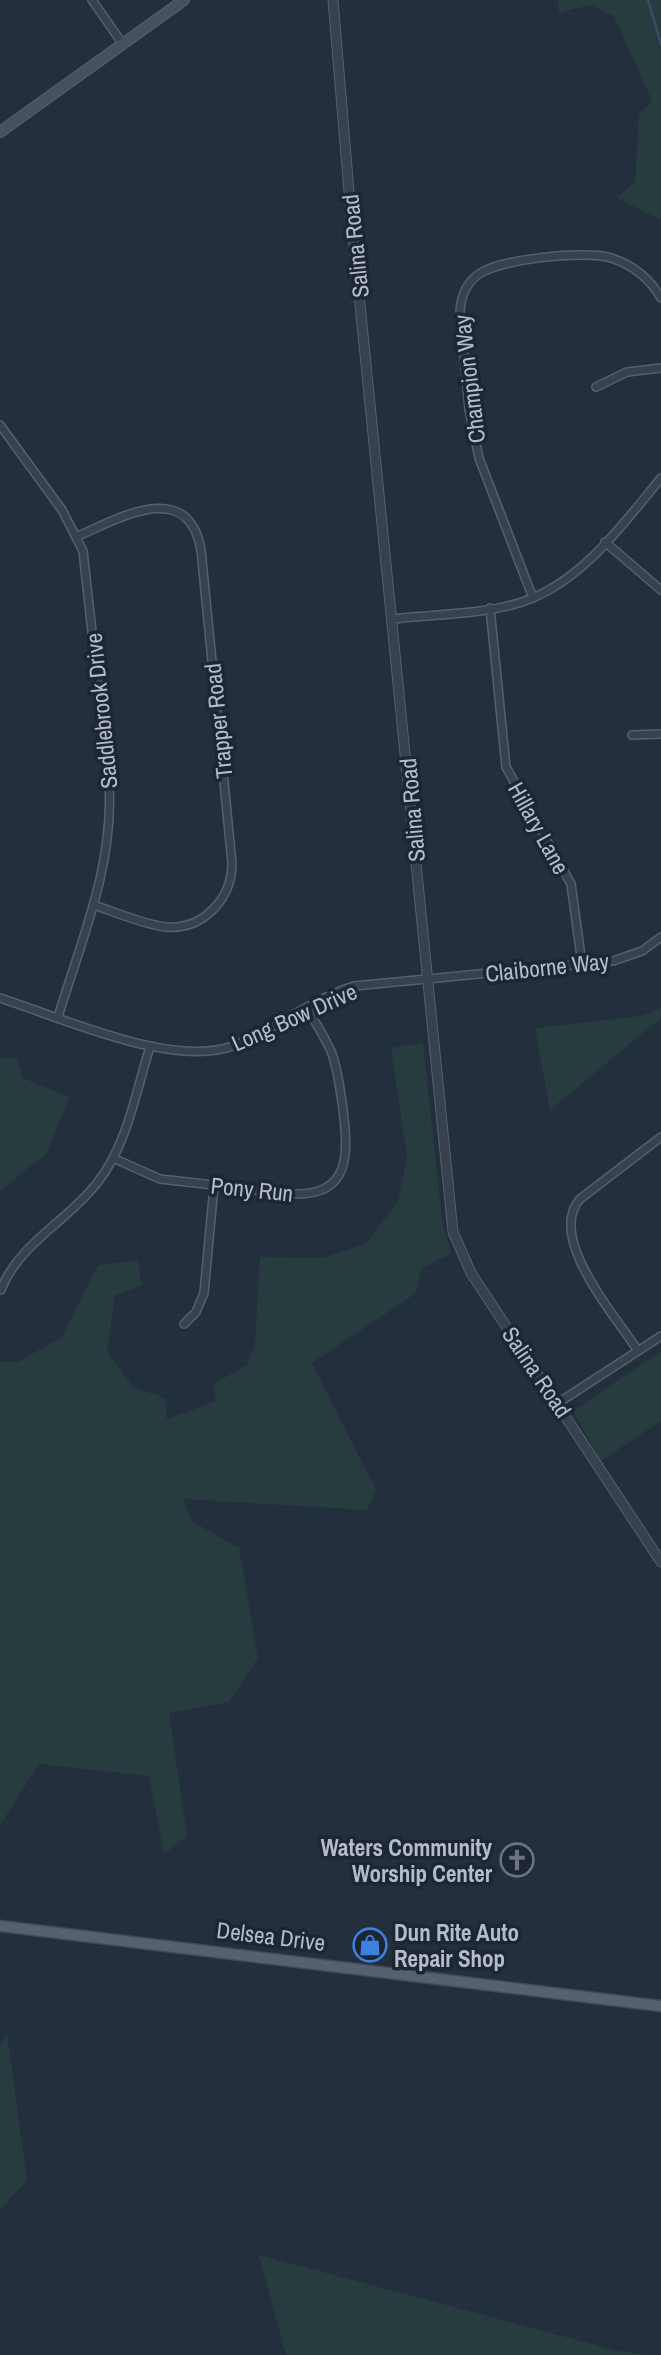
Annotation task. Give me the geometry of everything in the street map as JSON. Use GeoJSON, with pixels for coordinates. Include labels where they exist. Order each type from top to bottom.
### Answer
{"type":"FeatureCollection","features":[{"type":"Feature","properties":{"kind":"main road"},"geometry":{"type":"LineString","coordinates":[[0,132],[184,0]]}},
{"type":"Feature","properties":{"kind":"main road","name":"Delsea Drive"},"geometry":{"type":"LineString","coordinates":[[0,1926],[661,2006]]}},
{"type":"Feature","properties":{"kind":"street"},"geometry":{"type":"LineString","coordinates":[[92,0],[122,43]]}},
{"type":"Feature","properties":{"kind":"street","name":"Salina Road"},"geometry":{"type":"LineString","coordinates":[[333,0],[351,215],[393,619],[450,1220],[456,1243],[471,1273],[661,1562]]}},
{"type":"Feature","properties":{"kind":"street","name":"Champion Way"},"geometry":{"type":"LineString","coordinates":[[533,598],[474,441],[460,311],[463,293],[473,278],[494,266],[591,255],[612,259],[633,268],[650,282],[661,298]]}},
{"type":"Feature","properties":{"kind":"street"},"geometry":{"type":"LineString","coordinates":[[596,387],[627,372],[661,368]]}},
{"type":"Feature","properties":{"kind":"street","name":"Saddlebrook Drive"},"geometry":{"type":"LineString","coordinates":[[0,425],[62,510],[78,537],[88,576],[110,803],[105,862],[58,1017]]}},
{"type":"Feature","properties":{"kind":"street"},"geometry":{"type":"LineString","coordinates":[[393,619],[490,608],[533,598],[565,580],[605,542],[661,478]]}},
{"type":"Feature","properties":{"kind":"street","name":"Trapper Road"},"geometry":{"type":"LineString","coordinates":[[78,537],[137,510],[152,508],[174,512],[195,531],[201,550],[232,863],[231,879],[222,900],[209,914],[186,925],[161,926],[93,905]]}},
{"type":"Feature","properties":{"kind":"street"},"geometry":{"type":"LineString","coordinates":[[605,542],[661,590]]}},
{"type":"Feature","properties":{"kind":"street","name":"Hillary Lane"},"geometry":{"type":"LineString","coordinates":[[490,608],[506,768],[571,884],[582,964]]}},
{"type":"Feature","properties":{"kind":"street"},"geometry":{"type":"LineString","coordinates":[[632,735],[661,734]]}},
{"type":"Feature","properties":{"kind":"street","name":"Claiborne Way"},"geometry":{"type":"LineString","coordinates":[[428,979],[624,959],[661,937]]}},
{"type":"Feature","properties":{"kind":"street","name":"Long Bow Drive"},"geometry":{"type":"LineString","coordinates":[[0,998],[150,1047],[191,1053],[225,1048],[354,986],[428,979]]}},
{"type":"Feature","properties":{"kind":"street","name":"Pony Run"},"geometry":{"type":"LineString","coordinates":[[113,1158],[160,1179],[214,1185],[310,1194],[333,1182],[342,1168],[347,1143],[336,1069],[331,1051],[307,1008]]}},
{"type":"Feature","properties":{"kind":"street"},"geometry":{"type":"LineString","coordinates":[[1,1290],[8,1272],[19,1258],[87,1195],[113,1158],[150,1047]]}},
{"type":"Feature","properties":{"kind":"street"},"geometry":{"type":"LineString","coordinates":[[638,1351],[576,1255],[569,1226],[573,1209],[580,1199],[661,1137]]}},
{"type":"Feature","properties":{"kind":"street"},"geometry":{"type":"LineString","coordinates":[[184,1324],[196,1312],[204,1293],[214,1185]]}},
{"type":"Feature","properties":{"kind":"street"},"geometry":{"type":"LineString","coordinates":[[558,1403],[661,1336]]}},
{"type":"Feature","properties":{"kind":"green space"},"geometry":{"type":"Polygon","coordinates":[[[558,0],[661,0],[661,220],[617,198],[635,182],[639,114],[652,101],[614,16],[590,5],[559,13],[558,0]]]}},
{"type":"Feature","properties":{"kind":"green space"},"geometry":{"type":"Polygon","coordinates":[[[661,1008],[661,1018],[550,1110],[535,1028],[641,1016],[661,1008]]]}},
{"type":"Feature","properties":{"kind":"green space"},"geometry":{"type":"Polygon","coordinates":[[[423,1043],[442,1221],[451,1253],[421,1269],[416,1293],[312,1363],[376,1490],[367,1510],[183,1499],[193,1522],[239,1548],[258,1658],[229,1702],[169,1713],[187,1836],[164,1854],[149,1776],[39,1764],[0,1825],[0,1362],[18,1362],[62,1337],[98,1265],[138,1261],[142,1286],[115,1295],[107,1352],[133,1387],[165,1398],[167,1419],[216,1401],[213,1384],[247,1365],[255,1344],[260,1257],[323,1258],[365,1244],[398,1201],[407,1157],[391,1048],[423,1043]]]}},
{"type":"Feature","properties":{"kind":"green space"},"geometry":{"type":"Polygon","coordinates":[[[17,1058],[23,1078],[70,1097],[46,1154],[0,1191],[0,1059],[17,1058]]]}},
{"type":"Feature","properties":{"kind":"green space"},"geometry":{"type":"Polygon","coordinates":[[[661,1351],[661,1421],[601,1461],[573,1411],[661,1351]]]}},
{"type":"Feature","properties":{"kind":"green space"},"geometry":{"type":"Polygon","coordinates":[[[7,2033],[27,2180],[0,2210],[0,2045],[7,2033]]]}},
{"type":"Feature","properties":{"kind":"green space"},"geometry":{"type":"Polygon","coordinates":[[[259,2255],[618,2351],[647,2355],[286,2355],[259,2255]]]}},
{"type":"Feature","properties":{"kind":"waterway"},"geometry":{"type":"LineString","coordinates":[[648,0],[661,44]]}},
{"type":"Feature","properties":{"kind":"place","name":"Waters Community Worship Center"},"geometry":{"type":"Point","coordinates":[517,1860]}},
{"type":"Feature","properties":{"kind":"place","name":"Dun Rite Auto Repair Shop"},"geometry":{"type":"Point","coordinates":[370,1945]}}]}
